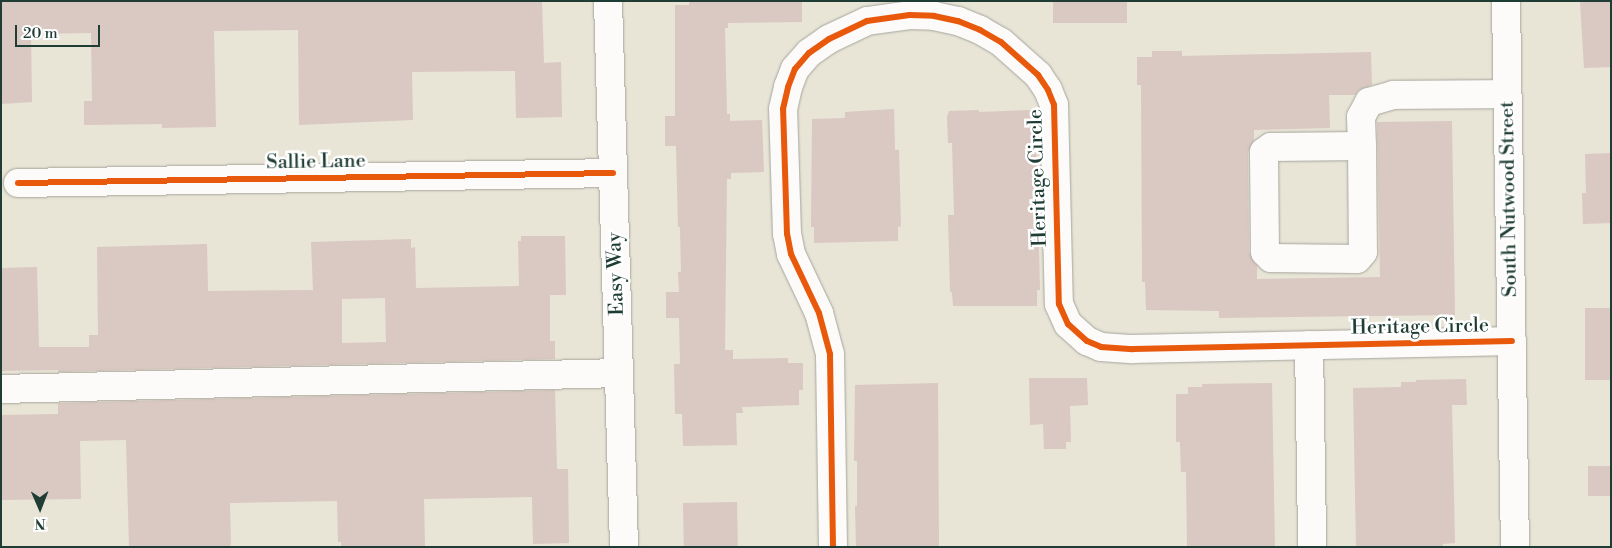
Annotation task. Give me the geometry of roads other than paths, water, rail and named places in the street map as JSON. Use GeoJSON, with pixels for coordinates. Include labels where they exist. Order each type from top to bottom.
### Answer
{"type":"FeatureCollection","features":[{"type":"Feature","properties":{"kind":"street","name":"Easy Way"},"geometry":{"type":"LineString","coordinates":[[608,1],[624,547]]}},
{"type":"Feature","properties":{"kind":"street","name":"South Nutwood Street"},"geometry":{"type":"LineString","coordinates":[[1506,1],[1515,547]]}},
{"type":"Feature","properties":{"kind":"street","name":"Heritage Circle"},"geometry":{"type":"LineString","coordinates":[[833,547],[830,362],[825,333],[791,254],[787,234],[783,109],[788,87],[795,70],[809,53],[846,29],[881,18],[910,14],[934,16],[958,21],[980,30],[1001,42],[1038,75],[1048,90],[1054,105],[1059,304],[1068,324],[1087,341],[1101,347],[1132,349],[1512,341]]}},
{"type":"Feature","properties":{"kind":"street"},"geometry":{"type":"LineString","coordinates":[[1362,146],[1271,147],[1264,152],[1265,252],[1271,258],[1357,259],[1363,252],[1362,146],[1361,117],[1368,102],[1393,94],[1507,94]]}},
{"type":"Feature","properties":{"kind":"street","name":"Sallie Lane"},"geometry":{"type":"LineString","coordinates":[[18,183],[613,173]]}},
{"type":"Feature","properties":{"kind":"street"},"geometry":{"type":"LineString","coordinates":[[1309,345],[1312,547]]}},
{"type":"Feature","properties":{"kind":"street"},"geometry":{"type":"LineString","coordinates":[[1,388],[619,373]]}}]}
